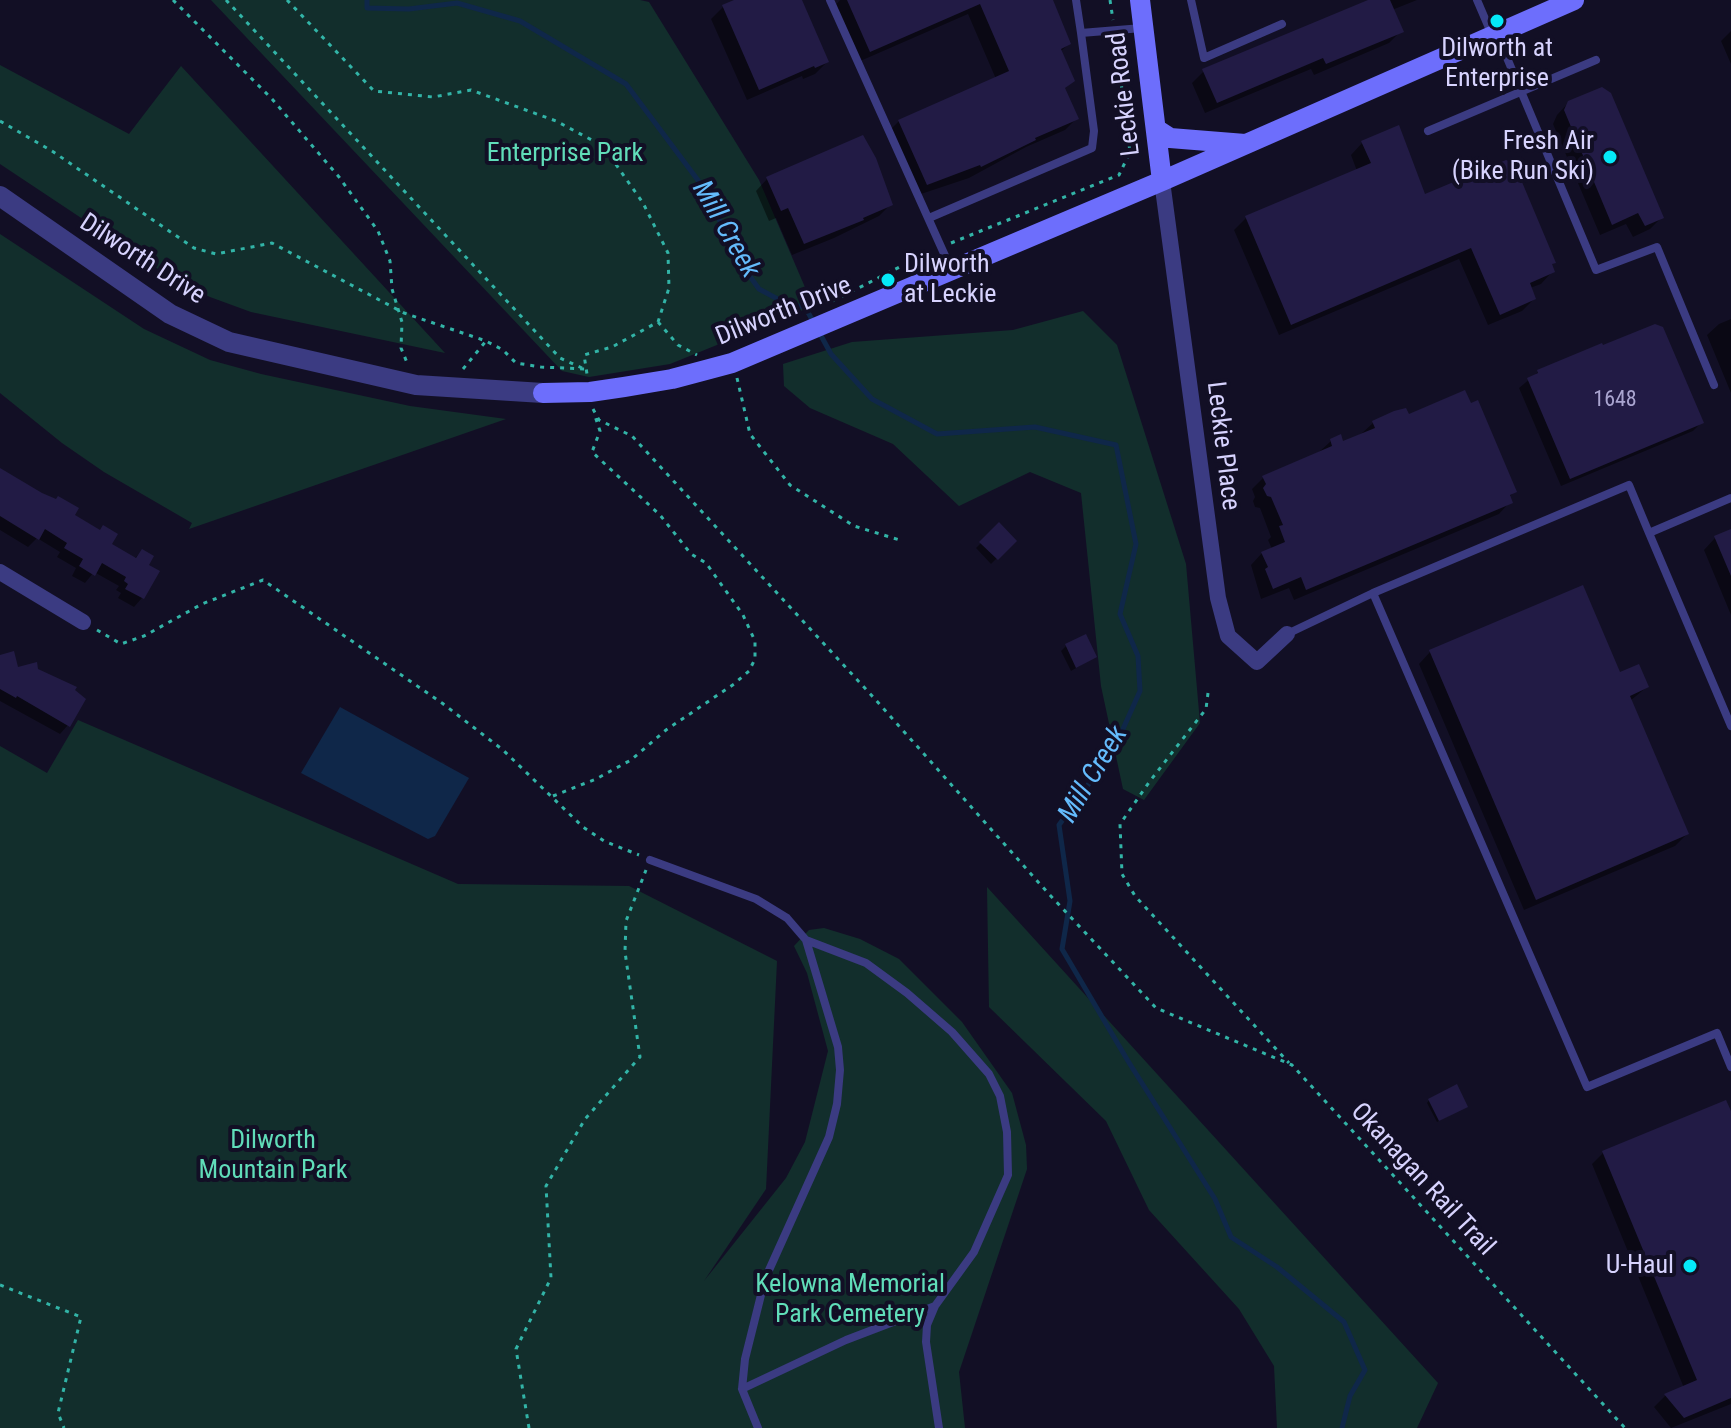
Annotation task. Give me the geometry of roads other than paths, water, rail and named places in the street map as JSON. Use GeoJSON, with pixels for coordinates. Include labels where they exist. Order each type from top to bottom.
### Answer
{"type":"FeatureCollection","features":[{"type":"Feature","properties":{"kind":"main road","name":"Leckie Road"},"geometry":{"type":"LineString","coordinates":[[1140,0],[1162,181]]}},
{"type":"Feature","properties":{"kind":"main road","name":"Dilworth Drive"},"geometry":{"type":"LineString","coordinates":[[543,393],[590,392],[624,387],[672,379],[732,363],[809,331],[830,312],[952,270],[1574,0]]}},
{"type":"Feature","properties":{"kind":"main road"},"geometry":{"type":"LineString","coordinates":[[1156,129],[1170,138],[1245,144]]}},
{"type":"Feature","properties":{"kind":"street","name":"Leckie Place"},"geometry":{"type":"LineString","coordinates":[[1162,181],[1218,598],[1228,636],[1257,662],[1287,634]]}},
{"type":"Feature","properties":{"kind":"street","name":"Dilworth Drive"},"geometry":{"type":"LineString","coordinates":[[0,196],[170,314],[229,342],[416,385],[543,393]]}},
{"type":"Feature","properties":{"kind":"street"},"geometry":{"type":"LineString","coordinates":[[0,572],[83,622]]}},
{"type":"Feature","properties":{"kind":"lane"},"geometry":{"type":"LineString","coordinates":[[830,0],[952,270]]}},
{"type":"Feature","properties":{"kind":"lane"},"geometry":{"type":"LineString","coordinates":[[929,218],[1092,148],[1094,131],[1076,0]]}},
{"type":"Feature","properties":{"kind":"lane"},"geometry":{"type":"LineString","coordinates":[[1191,0],[1204,58],[1282,24]]}},
{"type":"Feature","properties":{"kind":"lane"},"geometry":{"type":"LineString","coordinates":[[1477,0],[1521,91],[1596,270],[1657,247],[1714,385]]}},
{"type":"Feature","properties":{"kind":"lane"},"geometry":{"type":"LineString","coordinates":[[1081,33],[1143,27]]}},
{"type":"Feature","properties":{"kind":"lane"},"geometry":{"type":"LineString","coordinates":[[1428,131],[1596,60]]}},
{"type":"Feature","properties":{"kind":"lane"},"geometry":{"type":"LineString","coordinates":[[1287,634],[1373,593],[1629,485],[1731,726]]}},
{"type":"Feature","properties":{"kind":"lane"},"geometry":{"type":"LineString","coordinates":[[1649,533],[1731,498]]}},
{"type":"Feature","properties":{"kind":"lane"},"geometry":{"type":"LineString","coordinates":[[1373,593],[1587,1087],[1717,1033],[1731,1067]]}},
{"type":"Feature","properties":{"kind":"lane"},"geometry":{"type":"LineString","coordinates":[[650,860],[756,899],[787,918],[806,940],[838,1047],[840,1070],[837,1104],[829,1137],[765,1279],[745,1359],[742,1389],[758,1428]]}},
{"type":"Feature","properties":{"kind":"lane"},"geometry":{"type":"LineString","coordinates":[[806,940],[866,963],[907,993],[952,1032],[989,1074],[1000,1096],[1007,1132],[1008,1175],[974,1252],[935,1306],[927,1325],[926,1342],[939,1428]]}},
{"type":"Feature","properties":{"kind":"lane"},"geometry":{"type":"LineString","coordinates":[[742,1389],[846,1340],[935,1306]]}},
{"type":"Feature","properties":{"kind":"water"},"geometry":{"type":"Polygon","coordinates":[[[340,707],[469,778],[435,836],[428,839],[301,773],[340,707]]]}},
{"type":"Feature","properties":{"kind":"waterway","name":"Mill Creek"},"geometry":{"type":"LineString","coordinates":[[367,0],[367,8],[409,9],[457,3],[520,21],[626,84],[712,199],[729,247],[759,289],[787,304],[805,307],[814,323]]}},
{"type":"Feature","properties":{"kind":"waterway","name":"Mill Creek"},"geometry":{"type":"LineString","coordinates":[[819,332],[831,354],[872,399],[937,434],[1035,427],[1116,445],[1136,544],[1120,614],[1138,656],[1140,691],[1114,749],[1059,825],[1070,901],[1062,949],[1215,1199],[1231,1237],[1277,1267],[1344,1322],[1365,1370],[1350,1396],[1342,1428]]}},
{"type":"Feature","properties":{"kind":"place","name":"Dilworth at Enterprise"},"geometry":{"type":"Point","coordinates":[1497,21]}},
{"type":"Feature","properties":{"kind":"place","name":"Fresh Air (Bike Run Ski)"},"geometry":{"type":"Point","coordinates":[1610,157]}},
{"type":"Feature","properties":{"kind":"place","name":"Dilworth at Leckie"},"geometry":{"type":"Point","coordinates":[888,280]}},
{"type":"Feature","properties":{"kind":"place","name":"U-Haul"},"geometry":{"type":"Point","coordinates":[1690,1266]}},
{"type":"Feature","properties":{"kind":"park label","name":"Enterprise Park"},"geometry":{"type":"Point","coordinates":[565,154]}},
{"type":"Feature","properties":{"kind":"park label","name":"Dilworth Mountain Park"},"geometry":{"type":"Point","coordinates":[273,1156]}},
{"type":"Feature","properties":{"kind":"park label","name":"Kelowna Memorial Park Cemetery"},"geometry":{"type":"Point","coordinates":[850,1300]}}]}
